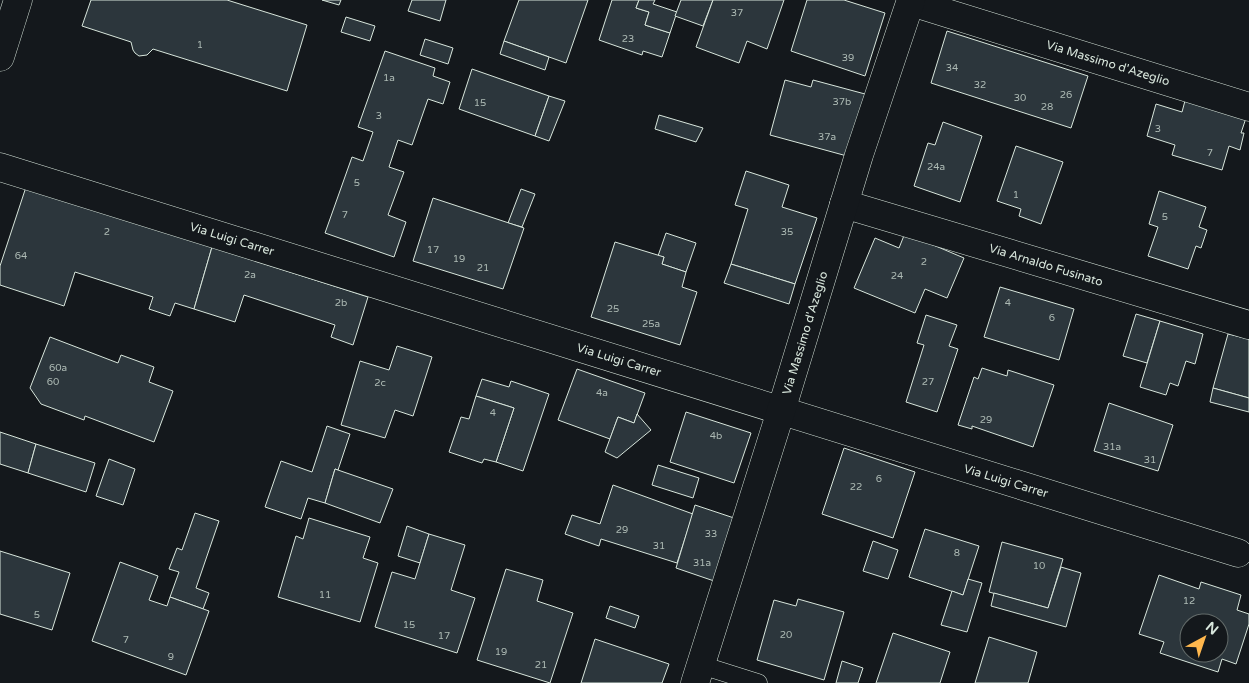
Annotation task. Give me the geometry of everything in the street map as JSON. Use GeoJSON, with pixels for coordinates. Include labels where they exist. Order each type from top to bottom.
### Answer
{"type":"FeatureCollection","features":[{"type":"Feature","properties":{"kind":"street"},"geometry":{"type":"LineString","coordinates":[[0,57],[18,0]]}},
{"type":"Feature","properties":{"kind":"street","name":"Via Massimo d'Azeglio"},"geometry":{"type":"LineString","coordinates":[[698,674],[859,155],[911,1],[1249,107]]}},
{"type":"Feature","properties":{"kind":"street","name":"Via Luigi Carrer"},"geometry":{"type":"LineString","coordinates":[[0,167],[1238,554]]}},
{"type":"Feature","properties":{"kind":"street","name":"Via Arnaldo Fusinato"},"geometry":{"type":"LineString","coordinates":[[844,204],[1249,325]]}},
{"type":"Feature","properties":{"kind":"lane","name":"Via Massimo d'Azeglio"},"geometry":{"type":"LineString","coordinates":[[698,674],[758,683]]}},
{"type":"Feature","properties":{"kind":"building"},"geometry":{"type":"Polygon","coordinates":[[[91,0],[227,0],[307,25],[287,91],[153,49],[147,55],[139,56],[133,50],[131,42],[82,26],[91,0]]]}},
{"type":"Feature","properties":{"kind":"building"},"geometry":{"type":"Polygon","coordinates":[[[322,0],[341,0],[339,5],[322,0]]]}},
{"type":"Feature","properties":{"kind":"building"},"geometry":{"type":"Polygon","coordinates":[[[412,0],[446,0],[440,21],[408,11],[412,0]]]}},
{"type":"Feature","properties":{"kind":"building"},"geometry":{"type":"Polygon","coordinates":[[[519,0],[588,0],[566,63],[504,41],[519,0]]]}},
{"type":"Feature","properties":{"kind":"building"},"geometry":{"type":"Polygon","coordinates":[[[612,0],[639,0],[636,8],[649,12],[645,25],[670,33],[662,57],[643,51],[642,55],[599,40],[612,0]]]}},
{"type":"Feature","properties":{"kind":"building"},"geometry":{"type":"Polygon","coordinates":[[[639,0],[655,0],[653,4],[677,12],[670,33],[645,25],[649,12],[636,8],[639,0]]]}},
{"type":"Feature","properties":{"kind":"building"},"geometry":{"type":"Polygon","coordinates":[[[681,0],[713,0],[703,26],[675,16],[681,0]]]}},
{"type":"Feature","properties":{"kind":"building"},"geometry":{"type":"Polygon","coordinates":[[[713,0],[784,0],[767,49],[747,41],[739,63],[696,47],[713,0]]]}},
{"type":"Feature","properties":{"kind":"building"},"geometry":{"type":"Polygon","coordinates":[[[807,0],[844,0],[885,13],[865,76],[791,51],[807,0]]]}},
{"type":"Feature","properties":{"kind":"building"},"geometry":{"type":"Polygon","coordinates":[[[346,17],[375,26],[370,41],[341,32],[346,17]]]}},
{"type":"Feature","properties":{"kind":"building"},"geometry":{"type":"Polygon","coordinates":[[[947,31],[1088,76],[1071,128],[931,83],[947,31]]]}},
{"type":"Feature","properties":{"kind":"building"},"geometry":{"type":"Polygon","coordinates":[[[425,39],[453,48],[448,64],[420,55],[425,39]]]}},
{"type":"Feature","properties":{"kind":"building"},"geometry":{"type":"Polygon","coordinates":[[[504,41],[549,57],[545,70],[500,54],[504,41]]]}},
{"type":"Feature","properties":{"kind":"building"},"geometry":{"type":"Polygon","coordinates":[[[385,51],[435,68],[433,76],[450,82],[443,104],[428,99],[412,145],[398,140],[389,167],[404,172],[388,215],[406,222],[394,257],[325,233],[352,157],[363,161],[373,132],[358,127],[385,51]]]}},
{"type":"Feature","properties":{"kind":"building"},"geometry":{"type":"Polygon","coordinates":[[[472,69],[549,96],[535,136],[459,109],[472,69]]]}},
{"type":"Feature","properties":{"kind":"building"},"geometry":{"type":"Polygon","coordinates":[[[785,80],[811,87],[813,80],[865,94],[847,156],[770,135],[785,80]]]}},
{"type":"Feature","properties":{"kind":"building"},"geometry":{"type":"Polygon","coordinates":[[[549,96],[565,101],[549,141],[535,136],[549,96]]]}},
{"type":"Feature","properties":{"kind":"building"},"geometry":{"type":"Polygon","coordinates":[[[1186,97],[1247,115],[1241,133],[1244,133],[1240,150],[1229,146],[1222,170],[1172,155],[1175,145],[1147,136],[1156,104],[1182,112],[1186,97]]]}},
{"type":"Feature","properties":{"kind":"building"},"geometry":{"type":"Polygon","coordinates":[[[659,115],[703,128],[696,142],[655,129],[659,115]]]}},
{"type":"Feature","properties":{"kind":"building"},"geometry":{"type":"Polygon","coordinates":[[[943,122],[982,136],[960,202],[914,186],[928,143],[935,145],[943,122]]]}},
{"type":"Feature","properties":{"kind":"building"},"geometry":{"type":"Polygon","coordinates":[[[1016,146],[1063,162],[1041,224],[1019,216],[1021,209],[997,201],[1016,146]]]}},
{"type":"Feature","properties":{"kind":"building"},"geometry":{"type":"Polygon","coordinates":[[[746,171],[789,185],[782,207],[817,218],[795,284],[731,264],[748,209],[735,205],[746,171]]]}},
{"type":"Feature","properties":{"kind":"building"},"geometry":{"type":"Polygon","coordinates":[[[26,187],[212,247],[194,309],[175,303],[170,316],[149,309],[153,297],[75,272],[64,306],[0,285],[0,266],[26,187]]]}},
{"type":"Feature","properties":{"kind":"building"},"geometry":{"type":"Polygon","coordinates":[[[521,189],[535,194],[522,227],[508,223],[521,189]]]}},
{"type":"Feature","properties":{"kind":"building"},"geometry":{"type":"Polygon","coordinates":[[[1159,191],[1206,207],[1199,227],[1207,230],[1201,248],[1196,246],[1188,269],[1148,256],[1158,227],[1149,224],[1159,191]]]}},
{"type":"Feature","properties":{"kind":"building"},"geometry":{"type":"Polygon","coordinates":[[[433,198],[524,228],[503,289],[413,261],[433,198]]]}},
{"type":"Feature","properties":{"kind":"building"},"geometry":{"type":"Polygon","coordinates":[[[666,233],[696,243],[686,272],[662,264],[664,257],[658,256],[666,233]]]}},
{"type":"Feature","properties":{"kind":"building"},"geometry":{"type":"Polygon","coordinates":[[[905,233],[964,258],[947,298],[925,289],[915,313],[854,288],[875,238],[899,248],[905,233]]]}},
{"type":"Feature","properties":{"kind":"building"},"geometry":{"type":"Polygon","coordinates":[[[615,242],[664,257],[662,264],[686,272],[682,287],[697,292],[680,345],[591,317],[615,242]]]}},
{"type":"Feature","properties":{"kind":"building"},"geometry":{"type":"Polygon","coordinates":[[[212,247],[368,297],[353,345],[331,337],[335,325],[244,295],[235,322],[194,309],[212,247]]]}},
{"type":"Feature","properties":{"kind":"building"},"geometry":{"type":"Polygon","coordinates":[[[731,264],[795,284],[789,304],[724,283],[731,264]]]}},
{"type":"Feature","properties":{"kind":"building"},"geometry":{"type":"Polygon","coordinates":[[[1000,287],[1074,309],[1059,360],[984,337],[1000,287]]]}},
{"type":"Feature","properties":{"kind":"building"},"geometry":{"type":"Polygon","coordinates":[[[1136,314],[1160,321],[1147,363],[1123,356],[1136,314]]]}},
{"type":"Feature","properties":{"kind":"building"},"geometry":{"type":"Polygon","coordinates":[[[926,315],[957,325],[949,346],[958,349],[937,412],[906,402],[924,345],[917,343],[926,315]]]}},
{"type":"Feature","properties":{"kind":"building"},"geometry":{"type":"Polygon","coordinates":[[[1160,321],[1203,334],[1195,364],[1186,361],[1178,386],[1170,383],[1166,395],[1140,387],[1160,321]]]}},
{"type":"Feature","properties":{"kind":"building"},"geometry":{"type":"Polygon","coordinates":[[[1228,334],[1249,339],[1249,398],[1213,388],[1228,334]]]}},
{"type":"Feature","properties":{"kind":"building"},"geometry":{"type":"Polygon","coordinates":[[[50,337],[118,363],[121,355],[154,367],[149,382],[173,391],[154,442],[85,416],[84,420],[41,404],[30,388],[50,337]]]}},
{"type":"Feature","properties":{"kind":"building"},"geometry":{"type":"Polygon","coordinates":[[[397,346],[432,357],[413,416],[395,410],[385,438],[341,425],[360,361],[389,370],[397,346]]]}},
{"type":"Feature","properties":{"kind":"building"},"geometry":{"type":"Polygon","coordinates":[[[982,368],[1007,376],[1008,370],[1054,385],[1033,447],[972,426],[972,429],[958,425],[974,377],[978,379],[982,368]]]}},
{"type":"Feature","properties":{"kind":"building"},"geometry":{"type":"Polygon","coordinates":[[[577,369],[645,393],[634,423],[618,417],[610,439],[558,420],[577,369]]]}},
{"type":"Feature","properties":{"kind":"building"},"geometry":{"type":"Polygon","coordinates":[[[482,379],[509,387],[511,381],[549,394],[523,471],[496,462],[514,408],[476,396],[482,379]]]}},
{"type":"Feature","properties":{"kind":"building"},"geometry":{"type":"Polygon","coordinates":[[[1213,388],[1249,398],[1249,412],[1210,402],[1213,388]]]}},
{"type":"Feature","properties":{"kind":"building"},"geometry":{"type":"Polygon","coordinates":[[[476,396],[514,408],[496,462],[484,459],[482,463],[449,452],[461,417],[469,419],[476,396]]]}},
{"type":"Feature","properties":{"kind":"building"},"geometry":{"type":"Polygon","coordinates":[[[1109,403],[1173,425],[1158,471],[1094,451],[1109,403]]]}},
{"type":"Feature","properties":{"kind":"building"},"geometry":{"type":"Polygon","coordinates":[[[686,412],[751,433],[734,483],[670,462],[686,412]]]}},
{"type":"Feature","properties":{"kind":"building"},"geometry":{"type":"Polygon","coordinates":[[[637,414],[651,430],[617,458],[605,452],[618,417],[634,423],[637,414]]]}},
{"type":"Feature","properties":{"kind":"building"},"geometry":{"type":"Polygon","coordinates":[[[327,426],[350,434],[338,470],[335,469],[325,503],[308,498],[301,519],[265,507],[281,461],[312,472],[327,426]]]}},
{"type":"Feature","properties":{"kind":"building"},"geometry":{"type":"Polygon","coordinates":[[[0,432],[36,444],[28,473],[0,464],[0,432]]]}},
{"type":"Feature","properties":{"kind":"building"},"geometry":{"type":"Polygon","coordinates":[[[36,444],[95,463],[86,492],[28,473],[36,444]]]}},
{"type":"Feature","properties":{"kind":"building"},"geometry":{"type":"Polygon","coordinates":[[[844,448],[915,472],[893,538],[822,514],[844,448]]]}},
{"type":"Feature","properties":{"kind":"building"},"geometry":{"type":"Polygon","coordinates":[[[109,459],[135,469],[123,505],[96,496],[109,459]]]}},
{"type":"Feature","properties":{"kind":"building"},"geometry":{"type":"Polygon","coordinates":[[[658,465],[699,478],[693,498],[652,485],[658,465]]]}},
{"type":"Feature","properties":{"kind":"building"},"geometry":{"type":"Polygon","coordinates":[[[335,469],[393,489],[380,523],[325,503],[335,469]]]}},
{"type":"Feature","properties":{"kind":"building"},"geometry":{"type":"Polygon","coordinates":[[[613,485],[693,514],[677,563],[601,539],[599,546],[565,534],[572,515],[600,524],[613,485]]]}},
{"type":"Feature","properties":{"kind":"building"},"geometry":{"type":"Polygon","coordinates":[[[695,505],[737,519],[717,582],[676,568],[695,505]]]}},
{"type":"Feature","properties":{"kind":"building"},"geometry":{"type":"Polygon","coordinates":[[[195,513],[219,521],[196,588],[209,593],[203,609],[170,597],[179,572],[169,569],[177,548],[182,550],[195,513]]]}},
{"type":"Feature","properties":{"kind":"building"},"geometry":{"type":"Polygon","coordinates":[[[309,518],[370,537],[363,558],[378,563],[360,622],[278,597],[296,536],[303,539],[309,518]]]}},
{"type":"Feature","properties":{"kind":"building"},"geometry":{"type":"Polygon","coordinates":[[[407,526],[429,534],[420,563],[398,556],[407,526]]]}},
{"type":"Feature","properties":{"kind":"building"},"geometry":{"type":"Polygon","coordinates":[[[925,529],[979,546],[963,595],[909,577],[925,529]]]}},
{"type":"Feature","properties":{"kind":"building"},"geometry":{"type":"Polygon","coordinates":[[[429,534],[465,545],[451,590],[475,598],[457,653],[375,627],[392,572],[415,579],[429,534]]]}},
{"type":"Feature","properties":{"kind":"building"},"geometry":{"type":"Polygon","coordinates":[[[873,541],[898,550],[888,579],[863,571],[873,541]]]}},
{"type":"Feature","properties":{"kind":"building"},"geometry":{"type":"Polygon","coordinates":[[[1002,542],[1063,559],[1048,608],[989,592],[1002,542]]]}},
{"type":"Feature","properties":{"kind":"building"},"geometry":{"type":"Polygon","coordinates":[[[0,551],[70,573],[52,630],[0,614],[0,551]]]}},
{"type":"Feature","properties":{"kind":"building"},"geometry":{"type":"Polygon","coordinates":[[[120,562],[158,576],[149,600],[167,606],[170,597],[209,611],[186,675],[92,641],[120,562]]]}},
{"type":"Feature","properties":{"kind":"building"},"geometry":{"type":"Polygon","coordinates":[[[1061,567],[1081,573],[1066,627],[991,606],[994,593],[1048,608],[1061,567]]]}},
{"type":"Feature","properties":{"kind":"building"},"geometry":{"type":"Polygon","coordinates":[[[506,569],[543,580],[537,601],[573,613],[550,683],[477,660],[506,569]]]}},
{"type":"Feature","properties":{"kind":"building"},"geometry":{"type":"Polygon","coordinates":[[[1159,575],[1199,589],[1201,582],[1241,595],[1237,610],[1249,614],[1249,624],[1236,664],[1229,662],[1229,613],[1179,613],[1179,659],[1160,653],[1164,642],[1139,634],[1159,575]]]}},
{"type":"Feature","properties":{"kind":"building"},"geometry":{"type":"Polygon","coordinates":[[[968,579],[982,583],[967,632],[941,625],[952,591],[963,595],[968,579]]]}},
{"type":"Feature","properties":{"kind":"building"},"geometry":{"type":"Polygon","coordinates":[[[798,599],[844,612],[824,680],[757,660],[774,600],[796,606],[798,599]]]}},
{"type":"Feature","properties":{"kind":"building"},"geometry":{"type":"Polygon","coordinates":[[[610,606],[639,616],[635,628],[606,618],[610,606]]]}},
{"type":"Feature","properties":{"kind":"building"},"geometry":{"type":"Polygon","coordinates":[[[893,633],[950,652],[940,683],[876,683],[893,633]]]}},
{"type":"Feature","properties":{"kind":"building"},"geometry":{"type":"Polygon","coordinates":[[[989,637],[1037,652],[1028,683],[975,683],[989,637]]]}},
{"type":"Feature","properties":{"kind":"building"},"geometry":{"type":"Polygon","coordinates":[[[595,639],[669,664],[662,683],[581,683],[595,639]]]}},
{"type":"Feature","properties":{"kind":"building"},"geometry":{"type":"Polygon","coordinates":[[[842,661],[863,668],[858,683],[836,683],[842,661]]]}},
{"type":"Feature","properties":{"kind":"building"},"geometry":{"type":"Polygon","coordinates":[[[1191,663],[1221,663],[1218,672],[1191,663]]]}}]}
